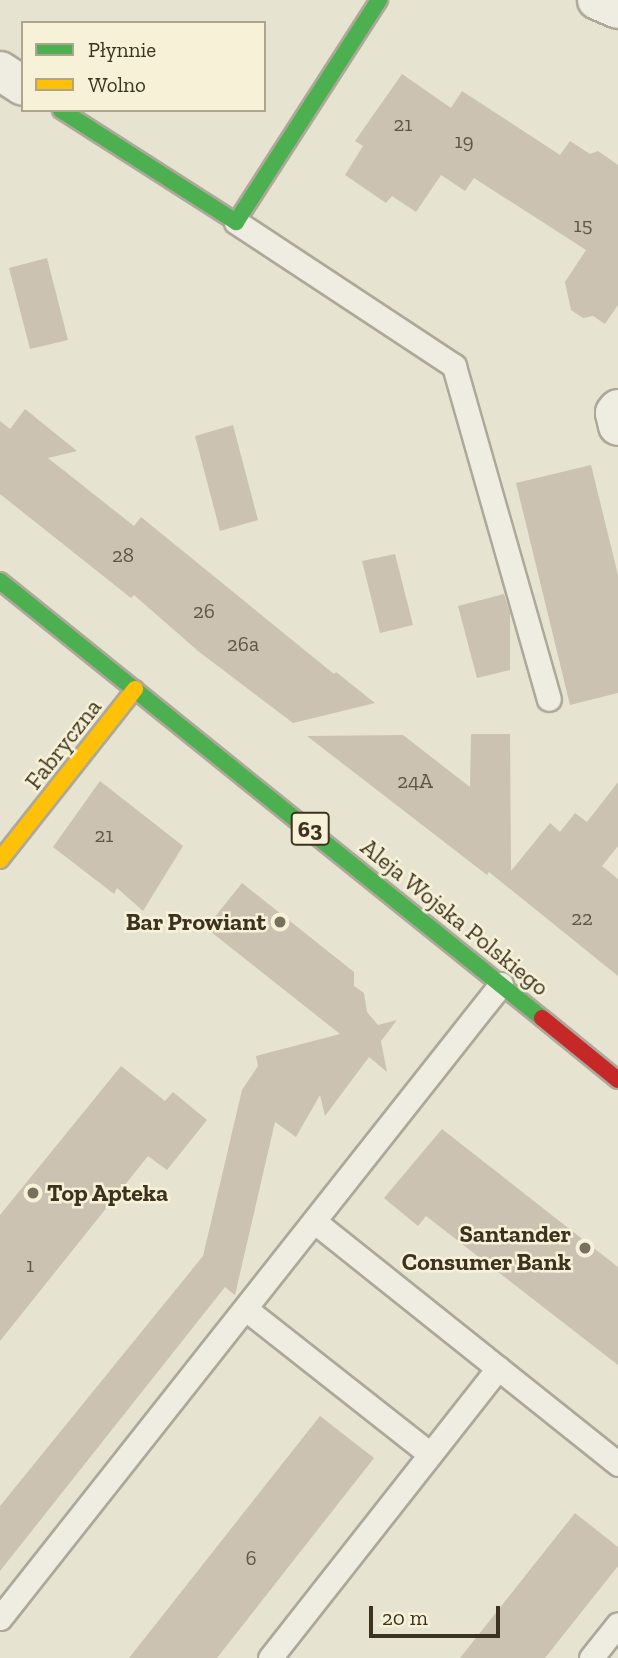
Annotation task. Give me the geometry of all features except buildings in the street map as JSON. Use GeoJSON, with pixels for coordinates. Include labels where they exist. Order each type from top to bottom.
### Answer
{"type":"FeatureCollection","features":[{"type":"Feature","properties":{"kind":"main road"},"geometry":{"type":"LineString","coordinates":[[64,112],[236,222],[379,0]]}},
{"type":"Feature","properties":{"kind":"main road","name":"Aleja Wojska Polskiego"},"geometry":{"type":"LineString","coordinates":[[0,581],[618,1080]]}},
{"type":"Feature","properties":{"kind":"main road","name":"Fabryczna"},"geometry":{"type":"LineString","coordinates":[[0,860],[135,689]]}},
{"type":"Feature","properties":{"kind":"street"},"geometry":{"type":"LineString","coordinates":[[597,0],[618,9]]}},
{"type":"Feature","properties":{"kind":"street"},"geometry":{"type":"LineString","coordinates":[[0,71],[21,85]]}},
{"type":"Feature","properties":{"kind":"lane"},"geometry":{"type":"LineString","coordinates":[[236,222],[454,366],[549,699]]}},
{"type":"Feature","properties":{"kind":"lane"},"geometry":{"type":"LineString","coordinates":[[0,1618],[247,1310],[501,984]]}},
{"type":"Feature","properties":{"kind":"lane"},"geometry":{"type":"LineString","coordinates":[[315,1222],[618,1464]]}},
{"type":"Feature","properties":{"kind":"lane"},"geometry":{"type":"LineString","coordinates":[[247,1310],[430,1454]]}},
{"type":"Feature","properties":{"kind":"lane"},"geometry":{"type":"LineString","coordinates":[[270,1658],[498,1368]]}},
{"type":"Feature","properties":{"kind":"lane"},"geometry":{"type":"LineString","coordinates":[[592,1658],[618,1624]]}},
{"type":"Feature","properties":{"kind":"traffic: fast"},"geometry":{"type":"LineString","coordinates":[[64,112],[236,222],[379,0]]}},
{"type":"Feature","properties":{"kind":"traffic: fast"},"geometry":{"type":"LineString","coordinates":[[0,581],[542,1018]]}},
{"type":"Feature","properties":{"kind":"traffic: slow"},"geometry":{"type":"LineString","coordinates":[[0,860],[135,689]]}},
{"type":"Feature","properties":{"kind":"traffic: jam"},"geometry":{"type":"LineString","coordinates":[[542,1018],[618,1080]]}},
{"type":"Feature","properties":{"kind":"place","name":"Bar Prowiant"},"geometry":{"type":"Point","coordinates":[280,922]}},
{"type":"Feature","properties":{"kind":"place","name":"Top Apteka"},"geometry":{"type":"Point","coordinates":[33,1193]}},
{"type":"Feature","properties":{"kind":"place","name":"Santander Consumer Bank"},"geometry":{"type":"Point","coordinates":[585,1248]}}]}
